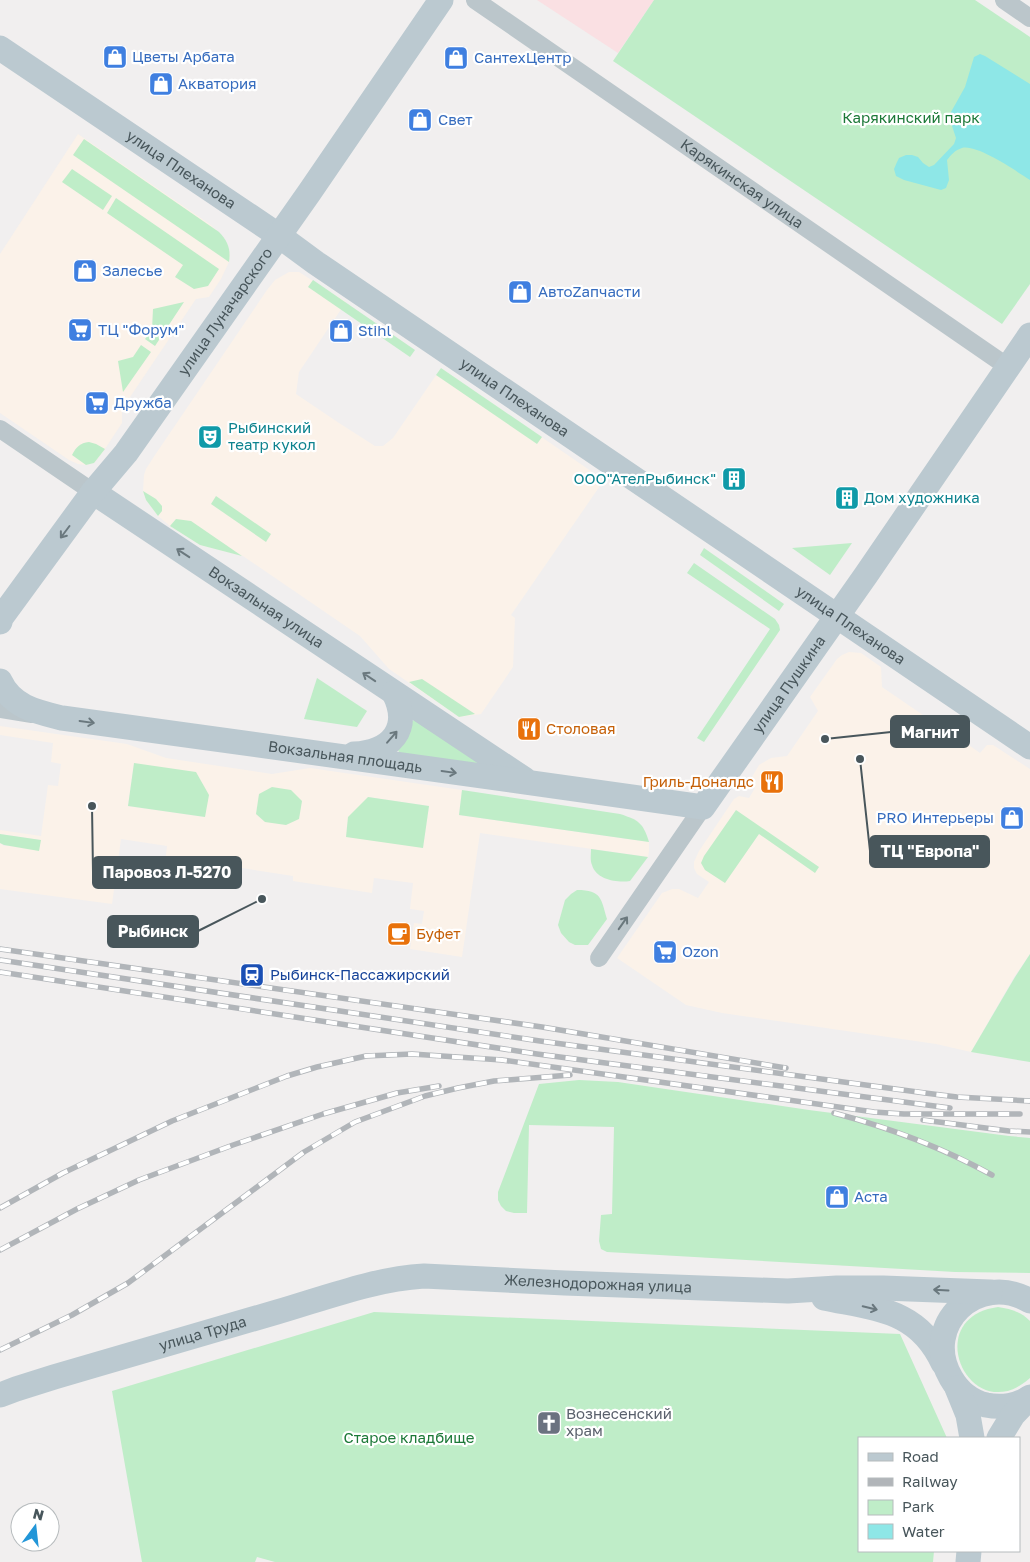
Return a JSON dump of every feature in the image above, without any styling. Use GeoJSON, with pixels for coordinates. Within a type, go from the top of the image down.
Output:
{"type":"FeatureCollection","features":[{"type":"Feature","properties":{"kind":"street","name":"улица Луначарского"},"geometry":{"type":"LineString","coordinates":[[0,620],[93,492],[126,453],[441,0]]}},
{"type":"Feature","properties":{"kind":"street","name":"Карякинская улица"},"geometry":{"type":"LineString","coordinates":[[475,0],[1008,367]]}},
{"type":"Feature","properties":{"kind":"street"},"geometry":{"type":"LineString","coordinates":[[1004,0],[1030,18]]}},
{"type":"Feature","properties":{"kind":"street","name":"улица Плеханова"},"geometry":{"type":"LineString","coordinates":[[0,48],[278,235],[324,269],[570,437],[1030,747]]}},
{"type":"Feature","properties":{"kind":"street","name":"улица Пушкина"},"geometry":{"type":"LineString","coordinates":[[598,958],[1030,335]]}},
{"type":"Feature","properties":{"kind":"street","name":"Вокзальная улица"},"geometry":{"type":"LineString","coordinates":[[0,429],[531,784]]}},
{"type":"Feature","properties":{"kind":"street","name":"Вокзальная площадь"},"geometry":{"type":"LineString","coordinates":[[0,681],[13,699],[22,706],[33,711],[62,718],[703,807]]}},
{"type":"Feature","properties":{"kind":"street"},"geometry":{"type":"LineString","coordinates":[[331,754],[356,754],[373,751],[388,743],[398,731],[401,716],[401,708],[394,693]]}},
{"type":"Feature","properties":{"kind":"street"},"geometry":{"type":"LineString","coordinates":[[0,709],[62,718]]}},
{"type":"Feature","properties":{"kind":"street","name":"Железнодорожная улица"},"geometry":{"type":"LineString","coordinates":[[408,1277],[424,1276],[788,1291],[884,1288],[1015,1295]]}},
{"type":"Feature","properties":{"kind":"street","name":"улица Труда"},"geometry":{"type":"LineString","coordinates":[[0,1395],[62,1374],[341,1293],[392,1279],[408,1277]]}},
{"type":"Feature","properties":{"kind":"street","name":"Железнодорожная улица"},"geometry":{"type":"LineString","coordinates":[[788,1291],[876,1309],[893,1314],[912,1323],[932,1343],[952,1379]]}},
{"type":"Feature","properties":{"kind":"street"},"geometry":{"type":"LineString","coordinates":[[972,1437],[968,1415],[941,1352],[945,1328],[954,1313],[966,1302],[981,1294],[1015,1295]]}},
{"type":"Feature","properties":{"kind":"street"},"geometry":{"type":"LineString","coordinates":[[952,1379],[972,1400],[991,1406],[1010,1406],[1029,1398]]}},
{"type":"Feature","properties":{"kind":"street"},"geometry":{"type":"LineString","coordinates":[[1000,1437],[1012,1415],[1029,1398]]}},
{"type":"Feature","properties":{"kind":"shaded area"},"geometry":{"type":"Polygon","coordinates":[[[537,0],[654,0],[618,53],[537,0]]]}},
{"type":"Feature","properties":{"kind":"shaded area"},"geometry":{"type":"Polygon","coordinates":[[[78,134],[211,225],[224,238],[230,254],[229,262],[221,279],[209,297],[196,299],[122,409],[122,423],[103,452],[94,463],[86,465],[69,460],[0,413],[0,254],[78,134]]]}},
{"type":"Feature","properties":{"kind":"shaded area"},"geometry":{"type":"Polygon","coordinates":[[[289,272],[299,272],[346,302],[299,372],[296,394],[339,423],[375,446],[383,446],[393,438],[441,368],[604,480],[511,615],[515,618],[513,667],[481,714],[459,717],[389,669],[360,636],[243,556],[200,545],[170,526],[158,516],[146,500],[143,491],[146,469],[267,290],[275,280],[289,272]]]}},
{"type":"Feature","properties":{"kind":"shaded area"},"geometry":{"type":"Polygon","coordinates":[[[849,652],[861,653],[881,667],[882,687],[942,728],[949,718],[955,717],[962,722],[965,733],[963,741],[980,753],[987,745],[993,745],[1030,769],[1030,954],[1014,977],[971,1052],[936,1044],[722,1013],[686,1005],[617,958],[662,893],[672,889],[679,889],[698,898],[709,882],[697,874],[694,868],[694,862],[699,851],[734,799],[739,796],[749,798],[755,788],[752,784],[752,777],[759,765],[771,758],[787,756],[818,711],[810,697],[837,659],[849,652]]]}},
{"type":"Feature","properties":{"kind":"shaded area"},"geometry":{"type":"Polygon","coordinates":[[[0,726],[127,744],[166,758],[272,774],[310,768],[462,790],[459,815],[649,842],[648,857],[480,833],[462,957],[410,949],[414,923],[422,924],[424,911],[410,909],[413,883],[374,878],[372,893],[293,881],[293,876],[242,868],[241,874],[165,863],[167,846],[121,839],[112,904],[0,889],[0,843],[4,846],[40,840],[0,834],[0,830],[41,836],[48,785],[58,786],[61,764],[51,762],[53,743],[0,735],[0,726]],[[134,763],[128,806],[205,817],[134,763]],[[368,797],[422,848],[423,847],[429,806],[368,797]]]}},
{"type":"Feature","properties":{"kind":"green space","name":"Карякинский парк"},"geometry":{"type":"Polygon","coordinates":[[[654,0],[975,0],[1030,37],[1030,284],[1002,324],[613,61],[654,0]]]}},
{"type":"Feature","properties":{"kind":"green space"},"geometry":{"type":"Polygon","coordinates":[[[84,139],[219,232],[228,246],[229,262],[73,155],[84,139]]]}},
{"type":"Feature","properties":{"kind":"green space"},"geometry":{"type":"Polygon","coordinates":[[[72,169],[112,196],[103,210],[62,182],[72,169]]]}},
{"type":"Feature","properties":{"kind":"green space"},"geometry":{"type":"Polygon","coordinates":[[[116,198],[219,269],[208,286],[194,289],[175,277],[183,265],[107,213],[116,198]]]}},
{"type":"Feature","properties":{"kind":"green space"},"geometry":{"type":"Polygon","coordinates":[[[313,280],[415,350],[410,357],[308,287],[313,280]]]}},
{"type":"Feature","properties":{"kind":"green space"},"geometry":{"type":"Polygon","coordinates":[[[184,302],[155,346],[145,339],[152,329],[153,309],[184,302]]]}},
{"type":"Feature","properties":{"kind":"green space"},"geometry":{"type":"Polygon","coordinates":[[[141,345],[151,352],[123,392],[118,361],[133,357],[141,345]]]}},
{"type":"Feature","properties":{"kind":"green space"},"geometry":{"type":"Polygon","coordinates":[[[441,368],[542,437],[537,444],[436,375],[441,368]]]}},
{"type":"Feature","properties":{"kind":"green space"},"geometry":{"type":"Polygon","coordinates":[[[89,442],[105,449],[94,463],[86,465],[72,455],[79,446],[89,442]]]}},
{"type":"Feature","properties":{"kind":"green space"},"geometry":{"type":"Polygon","coordinates":[[[143,491],[156,499],[162,506],[162,511],[158,516],[146,500],[143,491]]]}},
{"type":"Feature","properties":{"kind":"green space"},"geometry":{"type":"Polygon","coordinates":[[[216,496],[271,534],[266,542],[211,504],[216,496]]]}},
{"type":"Feature","properties":{"kind":"green space"},"geometry":{"type":"Polygon","coordinates":[[[176,519],[191,521],[242,556],[200,545],[170,526],[176,519]]]}},
{"type":"Feature","properties":{"kind":"green space"},"geometry":{"type":"Polygon","coordinates":[[[852,543],[830,575],[792,548],[852,543]]]}},
{"type":"Feature","properties":{"kind":"green space"},"geometry":{"type":"Polygon","coordinates":[[[704,548],[784,604],[779,611],[700,555],[704,548]]]}},
{"type":"Feature","properties":{"kind":"green space"},"geometry":{"type":"Polygon","coordinates":[[[694,563],[775,619],[780,630],[704,742],[697,738],[770,629],[687,573],[694,563]]]}},
{"type":"Feature","properties":{"kind":"green space"},"geometry":{"type":"Polygon","coordinates":[[[317,678],[367,711],[357,727],[304,719],[317,678]]]}},
{"type":"Feature","properties":{"kind":"green space"},"geometry":{"type":"Polygon","coordinates":[[[422,679],[475,714],[459,717],[409,682],[422,679]]]}},
{"type":"Feature","properties":{"kind":"green space"},"geometry":{"type":"Polygon","coordinates":[[[416,719],[505,775],[400,754],[397,748],[412,721],[416,719]]]}},
{"type":"Feature","properties":{"kind":"green space"},"geometry":{"type":"Polygon","coordinates":[[[134,763],[196,772],[209,795],[205,817],[128,806],[134,763]]]}},
{"type":"Feature","properties":{"kind":"green space"},"geometry":{"type":"Polygon","coordinates":[[[272,787],[291,790],[302,801],[299,819],[286,825],[265,822],[256,814],[259,794],[272,787]]]}},
{"type":"Feature","properties":{"kind":"green space"},"geometry":{"type":"Polygon","coordinates":[[[462,790],[620,814],[636,820],[645,830],[649,842],[459,815],[462,790]]]}},
{"type":"Feature","properties":{"kind":"green space"},"geometry":{"type":"Polygon","coordinates":[[[368,797],[429,806],[423,848],[346,837],[348,817],[368,797]]]}},
{"type":"Feature","properties":{"kind":"green space"},"geometry":{"type":"Polygon","coordinates":[[[736,810],[819,867],[815,873],[759,834],[725,883],[705,870],[701,863],[704,856],[736,810]]]}},
{"type":"Feature","properties":{"kind":"green space"},"geometry":{"type":"Polygon","coordinates":[[[0,834],[41,840],[39,851],[4,845],[0,843],[0,834]]]}},
{"type":"Feature","properties":{"kind":"green space"},"geometry":{"type":"Polygon","coordinates":[[[591,849],[648,857],[630,881],[614,881],[603,877],[594,870],[591,862],[591,849]]]}},
{"type":"Feature","properties":{"kind":"green space"},"geometry":{"type":"Polygon","coordinates":[[[577,890],[585,890],[596,894],[601,901],[607,919],[588,945],[575,945],[569,942],[561,933],[558,925],[565,900],[577,890]]]}},
{"type":"Feature","properties":{"kind":"green space"},"geometry":{"type":"Polygon","coordinates":[[[1030,954],[1030,1062],[971,1052],[1015,977],[1030,954]]]}},
{"type":"Feature","properties":{"kind":"green space"},"geometry":{"type":"Polygon","coordinates":[[[579,1080],[618,1082],[809,1110],[1030,1138],[1030,1273],[955,1272],[607,1252],[601,1249],[599,1241],[601,1215],[612,1214],[614,1127],[529,1125],[527,1213],[506,1211],[498,1200],[498,1192],[539,1084],[579,1080]]]}},
{"type":"Feature","properties":{"kind":"green space"},"geometry":{"type":"Polygon","coordinates":[[[998,1307],[1015,1311],[1030,1321],[1030,1378],[1008,1391],[989,1391],[973,1382],[962,1366],[957,1348],[961,1330],[974,1315],[998,1307]]]}},
{"type":"Feature","properties":{"kind":"green space","name":"Старое кладбище"},"geometry":{"type":"Polygon","coordinates":[[[374,1312],[900,1334],[947,1437],[858,1437],[858,1552],[934,1552],[933,1562],[275,1562],[257,1557],[255,1562],[142,1562],[112,1391],[374,1312]]]}},
{"type":"Feature","properties":{"kind":"water"},"geometry":{"type":"Polygon","coordinates":[[[980,54],[1030,84],[1030,180],[996,159],[969,148],[957,150],[947,160],[949,180],[946,188],[941,190],[896,176],[894,169],[899,158],[912,155],[918,157],[929,167],[934,165],[954,144],[956,138],[950,120],[951,112],[965,87],[974,57],[980,54]]]}},
{"type":"Feature","properties":{"kind":"railway"},"geometry":{"type":"LineString","coordinates":[[0,949],[542,1027],[786,1068]]}},
{"type":"Feature","properties":{"kind":"railway"},"geometry":{"type":"LineString","coordinates":[[0,960],[540,1041],[957,1097],[1030,1101]]}},
{"type":"Feature","properties":{"kind":"railway"},"geometry":{"type":"LineString","coordinates":[[0,972],[537,1054],[950,1108]]}},
{"type":"Feature","properties":{"kind":"railway"},"geometry":{"type":"LineString","coordinates":[[0,1208],[63,1173],[172,1121],[287,1076],[366,1056],[412,1054],[502,1060],[874,1112],[904,1114],[1020,1114]]}},
{"type":"Feature","properties":{"kind":"railway"},"geometry":{"type":"LineString","coordinates":[[0,1350],[72,1315],[128,1283],[304,1152],[355,1122],[425,1096],[458,1088],[494,1081],[570,1075]]}},
{"type":"Feature","properties":{"kind":"railway"},"geometry":{"type":"LineString","coordinates":[[0,1250],[77,1209],[139,1180],[323,1114],[397,1093],[439,1086]]}},
{"type":"Feature","properties":{"kind":"railway"},"geometry":{"type":"LineString","coordinates":[[834,1113],[915,1139],[992,1175]]}},
{"type":"Feature","properties":{"kind":"railway"},"geometry":{"type":"LineString","coordinates":[[923,1120],[1030,1132]]}},
{"type":"Feature","properties":{"kind":"place","name":"Цветы Арбата"},"geometry":{"type":"Point","coordinates":[115,57]}},
{"type":"Feature","properties":{"kind":"place","name":"СантехЦентр"},"geometry":{"type":"Point","coordinates":[456,58]}},
{"type":"Feature","properties":{"kind":"place","name":"Акватория"},"geometry":{"type":"Point","coordinates":[161,84]}},
{"type":"Feature","properties":{"kind":"place","name":"Свет"},"geometry":{"type":"Point","coordinates":[420,120]}},
{"type":"Feature","properties":{"kind":"place","name":"Залесье"},"geometry":{"type":"Point","coordinates":[85,271]}},
{"type":"Feature","properties":{"kind":"place","name":"AвтоZапчасти"},"geometry":{"type":"Point","coordinates":[520,292]}},
{"type":"Feature","properties":{"kind":"place","name":"ТЦ \"Форум\""},"geometry":{"type":"Point","coordinates":[80,330]}},
{"type":"Feature","properties":{"kind":"place","name":"Stihl"},"geometry":{"type":"Point","coordinates":[341,331]}},
{"type":"Feature","properties":{"kind":"place","name":"Дружба"},"geometry":{"type":"Point","coordinates":[97,403]}},
{"type":"Feature","properties":{"kind":"place","name":"Рыбинский театр кукол"},"geometry":{"type":"Point","coordinates":[210,437]}},
{"type":"Feature","properties":{"kind":"place","name":"ООО\"АтелРыбинск\""},"geometry":{"type":"Point","coordinates":[734,479]}},
{"type":"Feature","properties":{"kind":"place","name":"Дом художника"},"geometry":{"type":"Point","coordinates":[847,498]}},
{"type":"Feature","properties":{"kind":"place","name":"Столовая"},"geometry":{"type":"Point","coordinates":[529,729]}},
{"type":"Feature","properties":{"kind":"place","name":"Магнит"},"geometry":{"type":"Point","coordinates":[825,739]}},
{"type":"Feature","properties":{"kind":"place","name":"ТЦ \"Европа\""},"geometry":{"type":"Point","coordinates":[860,759]}},
{"type":"Feature","properties":{"kind":"place","name":"Гриль-Доналдс"},"geometry":{"type":"Point","coordinates":[772,782]}},
{"type":"Feature","properties":{"kind":"place","name":"Паровоз Л-5270"},"geometry":{"type":"Point","coordinates":[92,806]}},
{"type":"Feature","properties":{"kind":"place","name":"PRO Интерьеры"},"geometry":{"type":"Point","coordinates":[1012,818]}},
{"type":"Feature","properties":{"kind":"place","name":"Рыбинск"},"geometry":{"type":"Point","coordinates":[262,899]}},
{"type":"Feature","properties":{"kind":"place","name":"Буфет"},"geometry":{"type":"Point","coordinates":[399,934]}},
{"type":"Feature","properties":{"kind":"place","name":"Ozon"},"geometry":{"type":"Point","coordinates":[665,952]}},
{"type":"Feature","properties":{"kind":"place","name":"Рыбинск-Пассажирский"},"geometry":{"type":"Point","coordinates":[252,975]}},
{"type":"Feature","properties":{"kind":"place","name":"Аста"},"geometry":{"type":"Point","coordinates":[837,1197]}},
{"type":"Feature","properties":{"kind":"place","name":"Вознесенский храм"},"geometry":{"type":"Point","coordinates":[549,1423]}}]}
